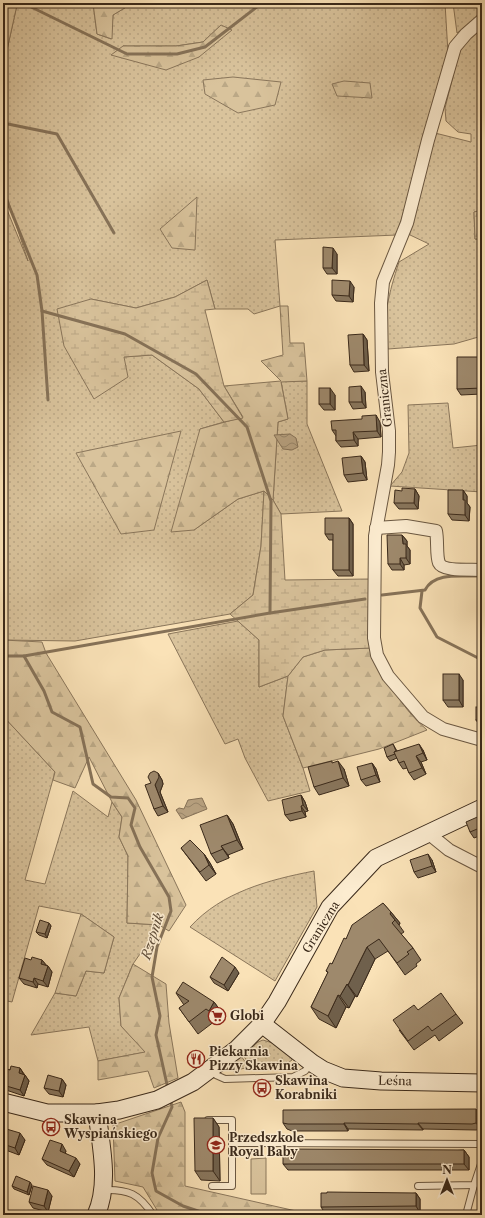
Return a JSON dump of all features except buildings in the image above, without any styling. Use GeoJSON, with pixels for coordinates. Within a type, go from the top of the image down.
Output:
{"type":"FeatureCollection","features":[{"type":"Feature","properties":{"kind":"street","name":"Graniczna"},"geometry":{"type":"LineString","coordinates":[[482,20],[466,34],[455,47],[428,140],[407,222],[383,282],[381,302],[382,372],[389,432],[389,452],[387,471],[376,528],[374,638],[377,654],[388,676],[423,717],[443,729],[482,740]]}},
{"type":"Feature","properties":{"kind":"street"},"geometry":{"type":"LineString","coordinates":[[453,33],[455,47]]}},
{"type":"Feature","properties":{"kind":"street"},"geometry":{"type":"LineString","coordinates":[[376,528],[406,526],[436,531],[439,562],[442,567],[448,569],[482,570]]}},
{"type":"Feature","properties":{"kind":"street","name":"Graniczna"},"geometry":{"type":"LineString","coordinates":[[3,1102],[47,1113],[97,1114],[157,1100],[185,1087],[237,1049],[262,1024],[277,1002],[330,907],[376,858],[428,832],[482,808]]}},
{"type":"Feature","properties":{"kind":"street"},"geometry":{"type":"LineString","coordinates":[[428,832],[449,850],[482,867]]}},
{"type":"Feature","properties":{"kind":"street","name":"Leśna"},"geometry":{"type":"LineString","coordinates":[[262,1024],[312,1063],[332,1074],[359,1080],[482,1083]]}},
{"type":"Feature","properties":{"kind":"street"},"geometry":{"type":"LineString","coordinates":[[96,1215],[104,1190],[97,1114]]}},
{"type":"Feature","properties":{"kind":"lane"},"geometry":{"type":"LineString","coordinates":[[210,1069],[216,1075],[225,1079],[293,1077],[305,1071],[312,1063]]}},
{"type":"Feature","properties":{"kind":"lane"},"geometry":{"type":"LineString","coordinates":[[202,1120],[232,1120],[232,1186],[212,1186]]}},
{"type":"Feature","properties":{"kind":"lane"},"geometry":{"type":"LineString","coordinates":[[232,1143],[482,1144]]}},
{"type":"Feature","properties":{"kind":"lane"},"geometry":{"type":"LineString","coordinates":[[466,1215],[482,1162]]}},
{"type":"Feature","properties":{"kind":"lane"},"geometry":{"type":"LineString","coordinates":[[418,1186],[474,1185]]}},
{"type":"Feature","properties":{"kind":"lane"},"geometry":{"type":"LineString","coordinates":[[104,1190],[115,1189],[132,1194],[143,1200],[153,1215]]}},
{"type":"Feature","properties":{"kind":"green space"},"geometry":{"type":"Polygon","coordinates":[[[3,3],[93,3],[97,34],[111,39],[113,15],[133,3],[445,3],[448,53],[397,235],[275,240],[280,306],[254,314],[248,309],[215,309],[207,280],[175,297],[136,308],[91,299],[123,357],[152,355],[199,389],[224,422],[200,429],[194,530],[238,499],[264,491],[261,546],[253,595],[230,614],[75,641],[3,640],[3,200],[28,261],[3,185],[3,50],[7,50],[17,5],[3,3]],[[221,25],[203,42],[176,46],[123,46],[199,57],[221,25]]]}},
{"type":"Feature","properties":{"kind":"green space"},"geometry":{"type":"Polygon","coordinates":[[[3,3],[17,5],[7,50],[3,50],[3,3]]]}},
{"type":"Feature","properties":{"kind":"green space"},"geometry":{"type":"Polygon","coordinates":[[[93,3],[133,3],[113,15],[112,39],[97,34],[93,3]]]}},
{"type":"Feature","properties":{"kind":"green space"},"geometry":{"type":"Polygon","coordinates":[[[453,3],[482,3],[482,14],[457,33],[453,3]]]}},
{"type":"Feature","properties":{"kind":"green space"},"geometry":{"type":"Polygon","coordinates":[[[221,25],[232,30],[199,57],[166,70],[111,55],[123,46],[176,46],[203,42],[221,25]]]}},
{"type":"Feature","properties":{"kind":"green space"},"geometry":{"type":"Polygon","coordinates":[[[482,26],[482,210],[474,212],[475,239],[482,239],[482,336],[454,344],[388,349],[386,337],[386,316],[392,284],[399,262],[429,244],[408,234],[435,133],[471,142],[471,134],[458,132],[446,121],[445,108],[460,49],[482,26]]]}},
{"type":"Feature","properties":{"kind":"green space"},"geometry":{"type":"Polygon","coordinates":[[[233,77],[281,82],[275,105],[238,113],[205,94],[203,80],[233,77]]]}},
{"type":"Feature","properties":{"kind":"green space"},"geometry":{"type":"Polygon","coordinates":[[[344,81],[370,83],[372,98],[337,96],[332,84],[344,81]]]}},
{"type":"Feature","properties":{"kind":"green space"},"geometry":{"type":"Polygon","coordinates":[[[197,197],[195,250],[172,248],[160,229],[197,197]]]}},
{"type":"Feature","properties":{"kind":"green space"},"geometry":{"type":"Polygon","coordinates":[[[482,210],[482,239],[475,239],[474,212],[482,210]]]}},
{"type":"Feature","properties":{"kind":"green space"},"geometry":{"type":"Polygon","coordinates":[[[207,280],[215,309],[205,310],[224,386],[243,418],[224,422],[199,389],[152,355],[124,357],[128,377],[94,399],[64,346],[57,309],[91,299],[136,308],[175,297],[207,280]]]}},
{"type":"Feature","properties":{"kind":"green space"},"geometry":{"type":"Polygon","coordinates":[[[280,306],[288,306],[290,343],[304,343],[307,381],[281,382],[288,419],[278,422],[273,500],[264,491],[238,499],[194,530],[171,532],[200,429],[243,417],[224,386],[281,381],[261,361],[283,355],[280,306]]]}},
{"type":"Feature","properties":{"kind":"green space"},"geometry":{"type":"Polygon","coordinates":[[[281,381],[307,381],[307,424],[342,511],[281,514],[273,500],[278,422],[288,419],[281,381]]]}},
{"type":"Feature","properties":{"kind":"green space"},"geometry":{"type":"Polygon","coordinates":[[[448,403],[453,448],[482,445],[482,492],[390,486],[402,472],[409,453],[408,405],[448,403]]]}},
{"type":"Feature","properties":{"kind":"green space"},"geometry":{"type":"Polygon","coordinates":[[[181,431],[154,530],[121,534],[76,453],[181,431]]]}},
{"type":"Feature","properties":{"kind":"green space"},"geometry":{"type":"Polygon","coordinates":[[[264,491],[273,500],[281,514],[285,580],[370,579],[371,648],[325,650],[303,657],[288,676],[259,687],[259,640],[230,614],[253,595],[261,546],[264,491]]]}},
{"type":"Feature","properties":{"kind":"green space"},"geometry":{"type":"Polygon","coordinates":[[[238,621],[259,640],[259,687],[288,676],[283,716],[303,768],[310,791],[268,801],[245,758],[238,739],[225,744],[168,634],[238,621]]]}},
{"type":"Feature","properties":{"kind":"green space"},"geometry":{"type":"Polygon","coordinates":[[[3,640],[42,642],[46,653],[136,800],[186,905],[169,931],[159,925],[127,923],[128,856],[119,837],[122,817],[112,802],[89,757],[75,788],[53,780],[55,772],[3,716],[3,640]]]}},
{"type":"Feature","properties":{"kind":"green space"},"geometry":{"type":"Polygon","coordinates":[[[371,648],[394,692],[409,712],[427,730],[379,749],[303,768],[283,716],[288,676],[303,657],[325,650],[371,648]]]}},
{"type":"Feature","properties":{"kind":"green space"},"geometry":{"type":"Polygon","coordinates":[[[3,716],[55,772],[25,880],[45,884],[73,791],[108,817],[112,802],[122,817],[119,837],[128,856],[127,923],[160,925],[133,964],[119,998],[121,1026],[146,1052],[98,1061],[89,1027],[31,1035],[55,993],[76,996],[86,971],[104,973],[114,937],[81,914],[39,906],[12,1002],[3,1000],[3,939],[8,920],[3,920],[3,796],[8,778],[3,778],[3,716]]]}},
{"type":"Feature","properties":{"kind":"green space"},"geometry":{"type":"Polygon","coordinates":[[[314,871],[317,907],[275,981],[190,927],[216,905],[231,896],[263,883],[314,871]]]}},
{"type":"Feature","properties":{"kind":"green space"},"geometry":{"type":"Polygon","coordinates":[[[81,914],[114,937],[104,973],[86,971],[76,996],[55,993],[81,914]]]}},
{"type":"Feature","properties":{"kind":"green space"},"geometry":{"type":"Polygon","coordinates":[[[133,964],[166,984],[169,1023],[178,1078],[154,1088],[148,1071],[98,1080],[98,1061],[145,1052],[121,1026],[119,998],[133,964]]]}},
{"type":"Feature","properties":{"kind":"green space"},"geometry":{"type":"Polygon","coordinates":[[[263,1040],[279,1045],[292,1057],[292,1060],[286,1064],[273,1066],[272,1063],[249,1064],[243,1055],[258,1042],[263,1040]]]}},
{"type":"Feature","properties":{"kind":"green space"},"geometry":{"type":"Polygon","coordinates":[[[241,1056],[249,1067],[233,1071],[233,1064],[241,1056]]]}},
{"type":"Feature","properties":{"kind":"green space"},"geometry":{"type":"Polygon","coordinates":[[[181,1102],[185,1112],[185,1186],[305,1213],[305,1215],[160,1215],[143,1187],[115,1181],[113,1125],[181,1102]]]}},
{"type":"Feature","properties":{"kind":"green space"},"geometry":{"type":"Polygon","coordinates":[[[266,1158],[266,1194],[251,1194],[251,1159],[266,1158]]]}},
{"type":"Feature","properties":{"kind":"water"},"geometry":{"type":"Polygon","coordinates":[[[290,434],[296,438],[298,447],[292,450],[283,449],[274,435],[290,434]]]}},
{"type":"Feature","properties":{"kind":"water"},"geometry":{"type":"Polygon","coordinates":[[[202,798],[207,809],[182,819],[176,810],[179,808],[184,809],[188,800],[202,798]]]}},
{"type":"Feature","properties":{"kind":"waterway"},"geometry":{"type":"LineString","coordinates":[[23,3],[127,54],[177,54],[205,47],[262,3]]}},
{"type":"Feature","properties":{"kind":"waterway"},"geometry":{"type":"LineString","coordinates":[[3,123],[57,134],[114,233]]}},
{"type":"Feature","properties":{"kind":"waterway"},"geometry":{"type":"LineString","coordinates":[[3,191],[37,275],[42,311],[48,400]]}},
{"type":"Feature","properties":{"kind":"waterway"},"geometry":{"type":"LineString","coordinates":[[42,311],[125,334],[196,374],[247,427],[271,501],[270,613]]}},
{"type":"Feature","properties":{"kind":"waterway"},"geometry":{"type":"LineString","coordinates":[[382,595],[425,590],[435,580],[442,577],[482,576]]}},
{"type":"Feature","properties":{"kind":"waterway"},"geometry":{"type":"LineString","coordinates":[[422,591],[420,608],[437,637],[482,660]]}},
{"type":"Feature","properties":{"kind":"waterway"},"geometry":{"type":"LineString","coordinates":[[24,656],[270,613],[365,599]]}},
{"type":"Feature","properties":{"kind":"waterway","name":"Rzepnik"},"geometry":{"type":"LineString","coordinates":[[3,656],[24,656],[44,691],[52,712],[80,727],[93,784],[111,797],[128,798],[135,808],[131,825],[140,847],[169,897],[171,911],[157,947],[152,977],[160,1016],[156,1035],[168,1089]]}},
{"type":"Feature","properties":{"kind":"waterway","name":"Rzepnik"},"geometry":{"type":"LineString","coordinates":[[170,1098],[172,1107],[158,1138],[152,1173],[156,1191],[183,1206],[210,1215]]}},
{"type":"Feature","properties":{"kind":"place","name":"Globi"},"geometry":{"type":"Point","coordinates":[217,1016]}},
{"type":"Feature","properties":{"kind":"place","name":"Piekarnia Pizzy Skawina"},"geometry":{"type":"Point","coordinates":[196,1059]}},
{"type":"Feature","properties":{"kind":"place","name":"Skawina Korabniki"},"geometry":{"type":"Point","coordinates":[262,1088]}},
{"type":"Feature","properties":{"kind":"place","name":"Skawina Wyspiańskiego"},"geometry":{"type":"Point","coordinates":[51,1127]}},
{"type":"Feature","properties":{"kind":"place","name":"Przedszkole Royal Baby"},"geometry":{"type":"Point","coordinates":[216,1145]}}]}
